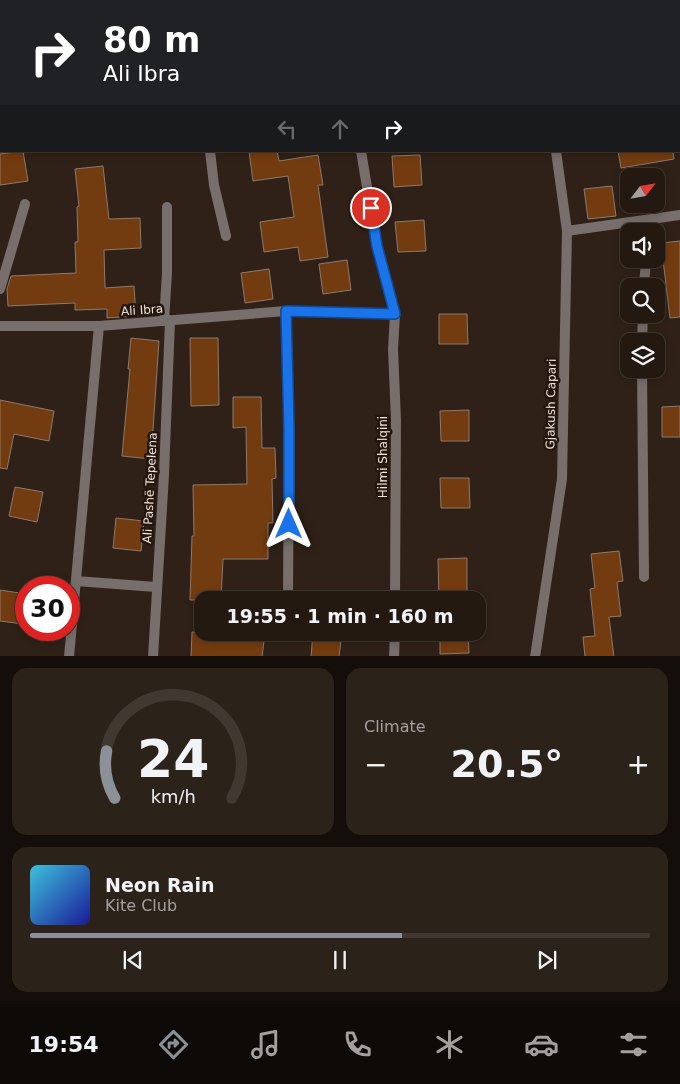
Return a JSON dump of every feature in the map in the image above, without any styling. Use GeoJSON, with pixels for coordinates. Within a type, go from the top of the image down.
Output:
{"type":"FeatureCollection","features":[{"type":"Feature","properties":{"kind":"street"},"geometry":{"type":"LineString","coordinates":[[210,152],[214,185],[226,236]]}},
{"type":"Feature","properties":{"kind":"street","name":"Hilmi Shalqini"},"geometry":{"type":"LineString","coordinates":[[361,152],[377,246],[395,314],[393,349],[396,420],[395,591]]}},
{"type":"Feature","properties":{"kind":"street","name":"Gjakush Capari"},"geometry":{"type":"LineString","coordinates":[[534,656],[562,479],[568,231],[556,152]]}},
{"type":"Feature","properties":{"kind":"street"},"geometry":{"type":"LineString","coordinates":[[0,289],[25,204]]}},
{"type":"Feature","properties":{"kind":"street","name":"Ali Pashë Tepelena"},"geometry":{"type":"LineString","coordinates":[[153,656],[164,475],[167,207]]}},
{"type":"Feature","properties":{"kind":"street"},"geometry":{"type":"LineString","coordinates":[[568,231],[680,215]]}},
{"type":"Feature","properties":{"kind":"street"},"geometry":{"type":"LineString","coordinates":[[286,311],[289,429],[288,591]]}},
{"type":"Feature","properties":{"kind":"street","name":"Ali Ibra"},"geometry":{"type":"LineString","coordinates":[[0,326],[99,326],[286,311],[395,314]]}},
{"type":"Feature","properties":{"kind":"street"},"geometry":{"type":"LineString","coordinates":[[76,576],[99,326]]}},
{"type":"Feature","properties":{"kind":"street"},"geometry":{"type":"LineString","coordinates":[[642,378],[644,577]]}},
{"type":"Feature","properties":{"kind":"street"},"geometry":{"type":"LineString","coordinates":[[80,580],[156,587]]}},
{"type":"Feature","properties":{"kind":"street"},"geometry":{"type":"LineString","coordinates":[[69,656],[70,641]]}},
{"type":"Feature","properties":{"kind":"street"},"geometry":{"type":"LineString","coordinates":[[394,656],[395,641]]}},
{"type":"Feature","properties":{"kind":"building"},"geometry":{"type":"Polygon","coordinates":[[[23,152],[28,181],[0,185],[0,154],[23,152]]]}},
{"type":"Feature","properties":{"kind":"building"},"geometry":{"type":"Polygon","coordinates":[[[249,152],[277,152],[279,161],[318,155],[323,185],[318,185],[328,257],[300,261],[298,247],[264,252],[260,222],[294,217],[288,176],[253,181],[249,152]]]}},
{"type":"Feature","properties":{"kind":"building"},"geometry":{"type":"Polygon","coordinates":[[[618,152],[673,152],[674,159],[621,168],[618,152]]]}},
{"type":"Feature","properties":{"kind":"building"},"geometry":{"type":"Polygon","coordinates":[[[420,155],[422,185],[394,187],[392,156],[420,155]]]}},
{"type":"Feature","properties":{"kind":"building"},"geometry":{"type":"Polygon","coordinates":[[[103,166],[109,219],[140,218],[141,248],[104,250],[105,288],[134,286],[136,316],[107,318],[107,309],[75,310],[75,303],[8,306],[7,289],[11,276],[76,273],[75,242],[78,242],[77,207],[79,206],[75,169],[103,166]]]}},
{"type":"Feature","properties":{"kind":"building"},"geometry":{"type":"Polygon","coordinates":[[[612,186],[616,216],[588,219],[584,189],[612,186]]]}},
{"type":"Feature","properties":{"kind":"building"},"geometry":{"type":"Polygon","coordinates":[[[424,220],[426,251],[398,252],[395,222],[424,220]]]}},
{"type":"Feature","properties":{"kind":"building"},"geometry":{"type":"Polygon","coordinates":[[[680,241],[680,317],[670,318],[664,268],[665,243],[680,241]]]}},
{"type":"Feature","properties":{"kind":"building"},"geometry":{"type":"Polygon","coordinates":[[[347,260],[351,290],[323,294],[319,264],[347,260]]]}},
{"type":"Feature","properties":{"kind":"building"},"geometry":{"type":"Polygon","coordinates":[[[269,269],[273,299],[245,303],[241,273],[269,269]]]}},
{"type":"Feature","properties":{"kind":"building"},"geometry":{"type":"Polygon","coordinates":[[[439,314],[467,314],[468,344],[439,344],[439,314]]]}},
{"type":"Feature","properties":{"kind":"building"},"geometry":{"type":"Polygon","coordinates":[[[131,338],[159,341],[151,459],[122,456],[131,338]]]}},
{"type":"Feature","properties":{"kind":"building"},"geometry":{"type":"Polygon","coordinates":[[[190,338],[218,338],[219,405],[191,406],[190,338]]]}},
{"type":"Feature","properties":{"kind":"building"},"geometry":{"type":"Polygon","coordinates":[[[233,397],[261,397],[262,448],[275,448],[276,478],[272,479],[273,523],[268,523],[268,559],[223,559],[221,591],[194,591],[194,600],[190,600],[192,536],[194,536],[193,485],[247,484],[246,427],[233,428],[233,397]]]}},
{"type":"Feature","properties":{"kind":"building"},"geometry":{"type":"Polygon","coordinates":[[[0,400],[54,411],[49,441],[14,434],[7,469],[0,468],[0,400]]]}},
{"type":"Feature","properties":{"kind":"building"},"geometry":{"type":"Polygon","coordinates":[[[680,406],[680,437],[662,437],[662,407],[680,406]]]}},
{"type":"Feature","properties":{"kind":"building"},"geometry":{"type":"Polygon","coordinates":[[[469,410],[469,441],[441,441],[440,411],[469,410]]]}},
{"type":"Feature","properties":{"kind":"building"},"geometry":{"type":"Polygon","coordinates":[[[440,478],[469,478],[470,508],[441,508],[440,478]]]}},
{"type":"Feature","properties":{"kind":"building"},"geometry":{"type":"Polygon","coordinates":[[[15,487],[43,492],[37,522],[9,516],[15,487]]]}},
{"type":"Feature","properties":{"kind":"building"},"geometry":{"type":"Polygon","coordinates":[[[116,518],[144,521],[141,551],[113,548],[116,518]]]}},
{"type":"Feature","properties":{"kind":"building"},"geometry":{"type":"Polygon","coordinates":[[[619,551],[623,581],[617,582],[621,616],[609,617],[614,656],[585,656],[583,637],[595,636],[590,589],[595,588],[591,554],[619,551]]]}},
{"type":"Feature","properties":{"kind":"building"},"geometry":{"type":"Polygon","coordinates":[[[467,558],[467,591],[439,591],[438,559],[467,558]]]}},
{"type":"Feature","properties":{"kind":"building"},"geometry":{"type":"Polygon","coordinates":[[[0,590],[15,592],[15,623],[0,621],[0,590]]]}},
{"type":"Feature","properties":{"kind":"building"},"geometry":{"type":"Polygon","coordinates":[[[192,632],[194,632],[194,641],[264,641],[262,656],[191,656],[192,632]]]}},
{"type":"Feature","properties":{"kind":"building"},"geometry":{"type":"Polygon","coordinates":[[[312,641],[341,641],[339,656],[311,656],[312,641]]]}},
{"type":"Feature","properties":{"kind":"building"},"geometry":{"type":"Polygon","coordinates":[[[440,641],[468,641],[469,653],[440,654],[440,641]]]}},
{"type":"Feature","properties":{"kind":"route"},"geometry":{"type":"LineString","coordinates":[[289,524],[286,311],[395,314],[377,246],[371,208]]}}]}
